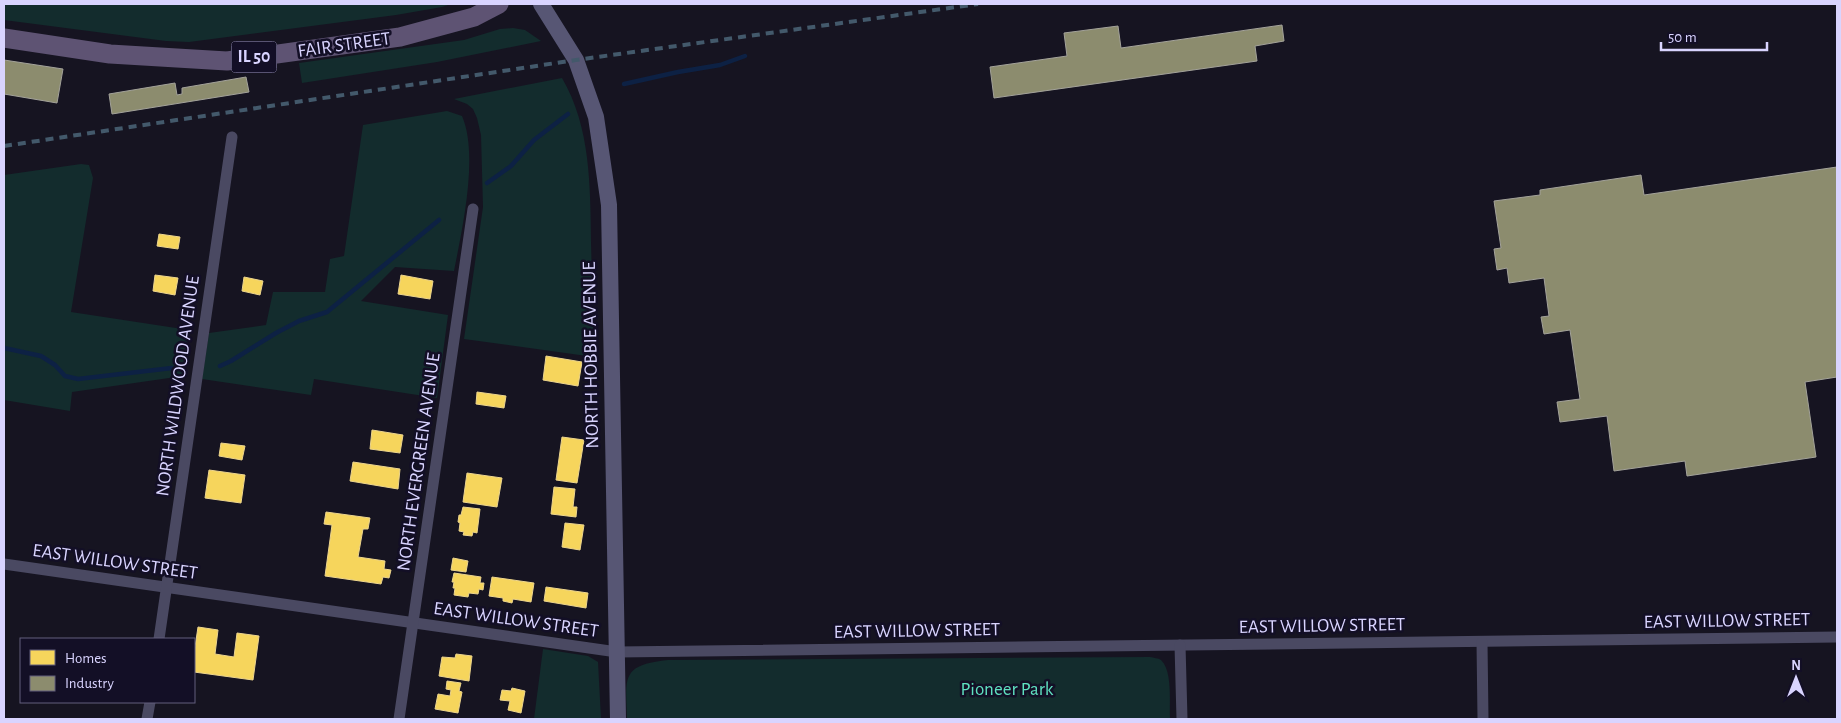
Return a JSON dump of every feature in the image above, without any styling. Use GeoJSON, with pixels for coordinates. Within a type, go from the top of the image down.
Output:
{"type":"FeatureCollection","features":[{"type":"Feature","properties":{"kind":"main road","name":"FAIR STREET"},"geometry":{"type":"LineString","coordinates":[[4,38],[110,54],[227,60],[400,37],[474,17],[499,4]]}},
{"type":"Feature","properties":{"kind":"main road","name":"NORTH HOBBIE AVENUE"},"geometry":{"type":"LineString","coordinates":[[541,4],[576,60],[596,117],[609,205],[618,719]]}},
{"type":"Feature","properties":{"kind":"street","name":"NORTH WILDWOOD AVENUE"},"geometry":{"type":"LineString","coordinates":[[159,638],[232,138]]}},
{"type":"Feature","properties":{"kind":"street","name":"NORTH EVERGREEN AVENUE"},"geometry":{"type":"LineString","coordinates":[[399,719],[473,209]]}},
{"type":"Feature","properties":{"kind":"street","name":"EAST WILLOW STREET"},"geometry":{"type":"LineString","coordinates":[[4,564],[617,652],[1837,637]]}},
{"type":"Feature","properties":{"kind":"street"},"geometry":{"type":"LineString","coordinates":[[1482,642],[1483,719]]}},
{"type":"Feature","properties":{"kind":"street"},"geometry":{"type":"LineString","coordinates":[[1180,645],[1182,719]]}},
{"type":"Feature","properties":{"kind":"street"},"geometry":{"type":"LineString","coordinates":[[148,719],[150,703]]}},
{"type":"Feature","properties":{"kind":"green space"},"geometry":{"type":"Polygon","coordinates":[[[4,4],[451,4],[396,15],[189,42],[166,41],[4,20],[4,4]]]}},
{"type":"Feature","properties":{"kind":"green space"},"geometry":{"type":"Polygon","coordinates":[[[513,28],[525,30],[541,41],[437,62],[302,83],[299,63],[464,40],[500,29],[513,28]]]}},
{"type":"Feature","properties":{"kind":"green space"},"geometry":{"type":"Polygon","coordinates":[[[562,78],[572,97],[579,117],[587,158],[590,200],[594,357],[464,339],[483,207],[481,135],[473,109],[467,104],[454,99],[562,78]]]}},
{"type":"Feature","properties":{"kind":"green space"},"geometry":{"type":"Polygon","coordinates":[[[447,111],[462,116],[467,132],[469,151],[465,214],[454,271],[395,267],[361,301],[448,315],[437,398],[314,379],[311,395],[202,379],[209,333],[266,325],[273,292],[325,292],[330,259],[344,256],[363,125],[447,111]]]}},
{"type":"Feature","properties":{"kind":"green space"},"geometry":{"type":"Polygon","coordinates":[[[81,164],[89,165],[93,178],[71,312],[189,330],[183,376],[72,392],[70,411],[4,400],[4,175],[81,164]]]}},
{"type":"Feature","properties":{"kind":"green space"},"geometry":{"type":"Polygon","coordinates":[[[543,649],[588,656],[598,662],[601,719],[534,719],[543,649]]]}},
{"type":"Feature","properties":{"kind":"green space","name":"Pioneer Park"},"geometry":{"type":"Polygon","coordinates":[[[1150,657],[1161,660],[1165,665],[1170,688],[1170,719],[627,719],[626,693],[629,676],[641,666],[652,662],[668,660],[1150,657]]]}},
{"type":"Feature","properties":{"kind":"building: Homes"},"geometry":{"type":"Polygon","coordinates":[[[159,234],[180,237],[178,249],[157,246],[159,234]]]}},
{"type":"Feature","properties":{"kind":"building: Homes"},"geometry":{"type":"Polygon","coordinates":[[[155,275],[178,278],[175,295],[153,291],[155,275]]]}},
{"type":"Feature","properties":{"kind":"building: Homes"},"geometry":{"type":"Polygon","coordinates":[[[401,275],[433,281],[430,299],[398,294],[401,275]]]}},
{"type":"Feature","properties":{"kind":"building: Homes"},"geometry":{"type":"Polygon","coordinates":[[[244,277],[263,281],[260,295],[242,291],[244,277]]]}},
{"type":"Feature","properties":{"kind":"building: Homes"},"geometry":{"type":"Polygon","coordinates":[[[546,356],[582,362],[578,386],[543,380],[546,356]]]}},
{"type":"Feature","properties":{"kind":"building: Homes"},"geometry":{"type":"Polygon","coordinates":[[[477,392],[506,396],[504,408],[476,404],[477,392]]]}},
{"type":"Feature","properties":{"kind":"building: Homes"},"geometry":{"type":"Polygon","coordinates":[[[372,430],[403,435],[400,453],[370,449],[372,430]]]}},
{"type":"Feature","properties":{"kind":"building: Homes"},"geometry":{"type":"Polygon","coordinates":[[[562,437],[584,440],[577,483],[556,480],[562,437]]]}},
{"type":"Feature","properties":{"kind":"building: Homes"},"geometry":{"type":"Polygon","coordinates":[[[221,443],[245,446],[242,460],[219,456],[221,443]]]}},
{"type":"Feature","properties":{"kind":"building: Homes"},"geometry":{"type":"Polygon","coordinates":[[[353,462],[400,469],[398,489],[350,481],[353,462]]]}},
{"type":"Feature","properties":{"kind":"building: Homes"},"geometry":{"type":"Polygon","coordinates":[[[209,470],[245,475],[241,503],[205,498],[209,470]]]}},
{"type":"Feature","properties":{"kind":"building: Homes"},"geometry":{"type":"Polygon","coordinates":[[[467,473],[502,478],[497,507],[463,502],[467,473]]]}},
{"type":"Feature","properties":{"kind":"building: Homes"},"geometry":{"type":"Polygon","coordinates":[[[554,487],[575,489],[573,507],[577,507],[576,517],[551,514],[554,487]]]}},
{"type":"Feature","properties":{"kind":"building: Homes"},"geometry":{"type":"Polygon","coordinates":[[[463,507],[480,509],[477,533],[473,532],[472,536],[463,535],[464,532],[459,531],[459,515],[461,515],[463,507]]]}},
{"type":"Feature","properties":{"kind":"building: Homes"},"geometry":{"type":"Polygon","coordinates":[[[326,512],[370,518],[368,529],[363,529],[358,557],[385,561],[384,569],[391,570],[389,578],[383,577],[381,584],[325,576],[332,525],[324,524],[326,512]]]}},
{"type":"Feature","properties":{"kind":"building: Homes"},"geometry":{"type":"Polygon","coordinates":[[[565,523],[584,525],[580,550],[562,547],[565,523]]]}},
{"type":"Feature","properties":{"kind":"building: Homes"},"geometry":{"type":"Polygon","coordinates":[[[453,558],[468,561],[466,572],[451,570],[453,558]]]}},
{"type":"Feature","properties":{"kind":"building: Homes"},"geometry":{"type":"Polygon","coordinates":[[[454,573],[481,577],[480,583],[484,583],[483,590],[479,589],[478,594],[469,593],[468,597],[454,595],[455,588],[453,588],[454,582],[452,582],[454,573]]]}},
{"type":"Feature","properties":{"kind":"building: Homes"},"geometry":{"type":"Polygon","coordinates":[[[492,577],[534,583],[531,602],[513,599],[512,603],[503,601],[503,598],[489,596],[492,577]]]}},
{"type":"Feature","properties":{"kind":"building: Homes"},"geometry":{"type":"Polygon","coordinates":[[[546,587],[588,593],[586,608],[544,601],[546,587]]]}},
{"type":"Feature","properties":{"kind":"building: Homes"},"geometry":{"type":"Polygon","coordinates":[[[198,627],[218,630],[215,654],[234,657],[237,633],[259,636],[253,680],[195,672],[195,647],[198,627]]]}},
{"type":"Feature","properties":{"kind":"building: Homes"},"geometry":{"type":"Polygon","coordinates":[[[456,654],[472,656],[469,681],[439,676],[442,657],[455,658],[456,654]]]}},
{"type":"Feature","properties":{"kind":"building: Homes"},"geometry":{"type":"Polygon","coordinates":[[[447,681],[461,683],[459,691],[462,692],[458,713],[435,709],[438,694],[450,696],[451,690],[446,689],[447,681]]]}},
{"type":"Feature","properties":{"kind":"building: Homes"},"geometry":{"type":"Polygon","coordinates":[[[512,688],[525,691],[521,713],[508,710],[510,701],[500,700],[502,690],[511,691],[512,688]]]}},
{"type":"Feature","properties":{"kind":"building: Industry"},"geometry":{"type":"Polygon","coordinates":[[[1282,25],[1284,41],[1255,46],[1257,61],[994,98],[990,67],[1067,56],[1064,33],[1118,26],[1121,48],[1282,25]]]}},
{"type":"Feature","properties":{"kind":"building: Industry"},"geometry":{"type":"Polygon","coordinates":[[[4,60],[63,69],[57,103],[4,94],[4,60]]]}},
{"type":"Feature","properties":{"kind":"building: Industry"},"geometry":{"type":"Polygon","coordinates":[[[246,77],[249,92],[112,114],[109,94],[175,83],[177,95],[182,94],[182,88],[246,77]]]}},
{"type":"Feature","properties":{"kind":"building: Industry"},"geometry":{"type":"Polygon","coordinates":[[[1837,167],[1837,377],[1805,382],[1816,457],[1687,476],[1685,461],[1614,471],[1607,416],[1560,422],[1557,402],[1580,399],[1570,330],[1544,334],[1541,317],[1549,316],[1544,278],[1509,283],[1507,268],[1497,270],[1494,249],[1501,248],[1494,201],[1540,195],[1540,190],[1641,175],[1644,195],[1837,167]]]}},
{"type":"Feature","properties":{"kind":"waterway"},"geometry":{"type":"LineString","coordinates":[[624,84],[720,65],[745,56]]}},
{"type":"Feature","properties":{"kind":"waterway"},"geometry":{"type":"LineString","coordinates":[[487,183],[511,166],[534,140],[568,114]]}},
{"type":"Feature","properties":{"kind":"waterway"},"geometry":{"type":"LineString","coordinates":[[220,366],[299,321],[327,312],[439,220]]}},
{"type":"Feature","properties":{"kind":"waterway"},"geometry":{"type":"LineString","coordinates":[[4,348],[41,356],[55,365],[65,376],[78,379],[172,368]]}},
{"type":"Feature","properties":{"kind":"railway"},"geometry":{"type":"LineString","coordinates":[[4,146],[576,60],[978,4]]}}]}
